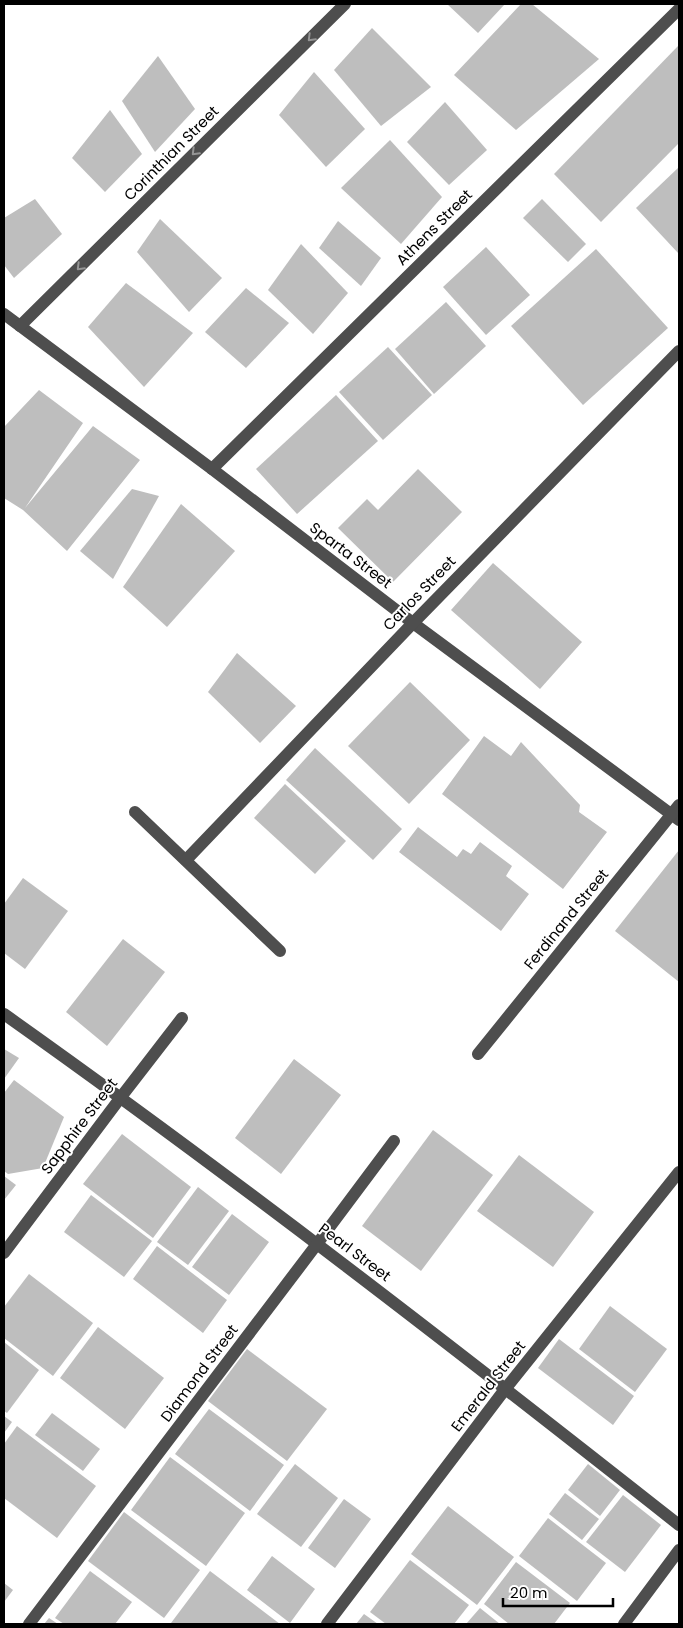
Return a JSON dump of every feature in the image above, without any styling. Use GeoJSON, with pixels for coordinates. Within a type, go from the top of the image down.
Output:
{"type":"FeatureCollection","features":[{"type":"Feature","properties":{"kind":"street","name":"Corinthian Street"},"geometry":{"type":"LineString","coordinates":[[20,326],[345,4]]}},
{"type":"Feature","properties":{"kind":"street","name":"Athens Street"},"geometry":{"type":"LineString","coordinates":[[212,469],[679,9]]}},
{"type":"Feature","properties":{"kind":"street","name":"Sparta Street"},"geometry":{"type":"LineString","coordinates":[[4,314],[212,469],[413,623],[677,813]]}},
{"type":"Feature","properties":{"kind":"street","name":"Carlos Street"},"geometry":{"type":"LineString","coordinates":[[186,860],[413,623],[679,351]]}},
{"type":"Feature","properties":{"kind":"street"},"geometry":{"type":"LineString","coordinates":[[136,812],[280,951]]}},
{"type":"Feature","properties":{"kind":"street","name":"Ferdinand Street"},"geometry":{"type":"LineString","coordinates":[[478,1054],[677,813]]}},
{"type":"Feature","properties":{"kind":"street","name":"Pearl Street"},"geometry":{"type":"LineString","coordinates":[[4,1014],[121,1097],[317,1244],[506,1388],[679,1525]]}},
{"type":"Feature","properties":{"kind":"street","name":"Sapphire Street"},"geometry":{"type":"LineString","coordinates":[[4,1253],[182,1018]]}},
{"type":"Feature","properties":{"kind":"street","name":"Diamond Street"},"geometry":{"type":"LineString","coordinates":[[30,1624],[394,1140]]}},
{"type":"Feature","properties":{"kind":"street","name":"Emerald Street"},"geometry":{"type":"LineString","coordinates":[[327,1624],[506,1388],[679,1172]]}},
{"type":"Feature","properties":{"kind":"street"},"geometry":{"type":"LineString","coordinates":[[624,1624],[679,1550]]}},
{"type":"Feature","properties":{"kind":"building"},"geometry":{"type":"Polygon","coordinates":[[[447,4],[505,4],[478,33],[447,4]]]}},
{"type":"Feature","properties":{"kind":"building"},"geometry":{"type":"Polygon","coordinates":[[[521,4],[532,4],[599,59],[516,130],[454,75],[521,4]]]}},
{"type":"Feature","properties":{"kind":"building"},"geometry":{"type":"Polygon","coordinates":[[[372,28],[431,87],[381,126],[334,70],[372,28]]]}},
{"type":"Feature","properties":{"kind":"building"},"geometry":{"type":"Polygon","coordinates":[[[679,45],[679,143],[601,222],[554,174],[679,45]]]}},
{"type":"Feature","properties":{"kind":"building"},"geometry":{"type":"Polygon","coordinates":[[[158,56],[195,109],[155,152],[122,101],[158,56]]]}},
{"type":"Feature","properties":{"kind":"building"},"geometry":{"type":"Polygon","coordinates":[[[314,72],[365,129],[326,167],[279,115],[314,72]]]}},
{"type":"Feature","properties":{"kind":"building"},"geometry":{"type":"Polygon","coordinates":[[[445,102],[487,150],[449,185],[407,142],[445,102]]]}},
{"type":"Feature","properties":{"kind":"building"},"geometry":{"type":"Polygon","coordinates":[[[110,110],[142,154],[105,192],[72,158],[110,110]]]}},
{"type":"Feature","properties":{"kind":"building"},"geometry":{"type":"Polygon","coordinates":[[[390,140],[442,197],[401,244],[341,188],[390,140]]]}},
{"type":"Feature","properties":{"kind":"building"},"geometry":{"type":"Polygon","coordinates":[[[679,169],[679,254],[636,208],[679,169]]]}},
{"type":"Feature","properties":{"kind":"building"},"geometry":{"type":"Polygon","coordinates":[[[35,199],[62,234],[14,278],[4,265],[4,218],[35,199]]]}},
{"type":"Feature","properties":{"kind":"building"},"geometry":{"type":"Polygon","coordinates":[[[542,199],[586,244],[568,262],[523,218],[542,199]]]}},
{"type":"Feature","properties":{"kind":"building"},"geometry":{"type":"Polygon","coordinates":[[[160,219],[222,278],[189,312],[137,252],[160,219]]]}},
{"type":"Feature","properties":{"kind":"building"},"geometry":{"type":"Polygon","coordinates":[[[338,221],[381,258],[361,286],[319,248],[338,221]]]}},
{"type":"Feature","properties":{"kind":"building"},"geometry":{"type":"Polygon","coordinates":[[[301,244],[348,293],[313,334],[268,290],[301,244]]]}},
{"type":"Feature","properties":{"kind":"building"},"geometry":{"type":"Polygon","coordinates":[[[486,247],[530,295],[486,335],[443,287],[486,247]]]}},
{"type":"Feature","properties":{"kind":"building"},"geometry":{"type":"Polygon","coordinates":[[[596,249],[668,328],[583,405],[511,326],[596,249]]]}},
{"type":"Feature","properties":{"kind":"building"},"geometry":{"type":"Polygon","coordinates":[[[126,283],[193,333],[144,387],[88,327],[126,283]]]}},
{"type":"Feature","properties":{"kind":"building"},"geometry":{"type":"Polygon","coordinates":[[[246,288],[289,323],[246,368],[205,332],[246,288]]]}},
{"type":"Feature","properties":{"kind":"building"},"geometry":{"type":"Polygon","coordinates":[[[446,302],[486,346],[434,394],[395,349],[446,302]]]}},
{"type":"Feature","properties":{"kind":"building"},"geometry":{"type":"Polygon","coordinates":[[[388,347],[432,395],[383,440],[339,392],[388,347]]]}},
{"type":"Feature","properties":{"kind":"building"},"geometry":{"type":"Polygon","coordinates":[[[39,390],[83,423],[25,508],[93,426],[140,460],[67,551],[23,510],[4,498],[4,427],[39,390]]]}},
{"type":"Feature","properties":{"kind":"building"},"geometry":{"type":"Polygon","coordinates":[[[336,395],[378,441],[297,514],[256,469],[336,395]]]}},
{"type":"Feature","properties":{"kind":"building"},"geometry":{"type":"Polygon","coordinates":[[[418,469],[462,512],[393,582],[338,528],[367,499],[378,510],[418,469]]]}},
{"type":"Feature","properties":{"kind":"building"},"geometry":{"type":"Polygon","coordinates":[[[132,489],[159,496],[113,579],[80,551],[132,489]]]}},
{"type":"Feature","properties":{"kind":"building"},"geometry":{"type":"Polygon","coordinates":[[[181,504],[235,551],[167,627],[123,587],[181,504]]]}},
{"type":"Feature","properties":{"kind":"building"},"geometry":{"type":"Polygon","coordinates":[[[493,563],[582,642],[540,689],[451,610],[493,563]]]}},
{"type":"Feature","properties":{"kind":"building"},"geometry":{"type":"Polygon","coordinates":[[[237,653],[296,706],[260,743],[208,692],[237,653]]]}},
{"type":"Feature","properties":{"kind":"building"},"geometry":{"type":"Polygon","coordinates":[[[410,682],[470,740],[409,804],[348,746],[410,682]]]}},
{"type":"Feature","properties":{"kind":"building"},"geometry":{"type":"Polygon","coordinates":[[[484,736],[511,756],[521,742],[580,805],[579,812],[607,832],[563,889],[442,794],[484,736]]]}},
{"type":"Feature","properties":{"kind":"building"},"geometry":{"type":"Polygon","coordinates":[[[315,748],[402,829],[373,860],[286,780],[315,748]]]}},
{"type":"Feature","properties":{"kind":"building"},"geometry":{"type":"Polygon","coordinates":[[[285,784],[346,841],[315,874],[254,818],[285,784]]]}},
{"type":"Feature","properties":{"kind":"building"},"geometry":{"type":"Polygon","coordinates":[[[418,827],[457,857],[463,849],[471,854],[480,842],[512,866],[506,876],[529,894],[501,931],[399,852],[418,827]]]}},
{"type":"Feature","properties":{"kind":"building"},"geometry":{"type":"Polygon","coordinates":[[[679,850],[679,982],[615,931],[679,850]]]}},
{"type":"Feature","properties":{"kind":"building"},"geometry":{"type":"Polygon","coordinates":[[[23,878],[68,911],[25,969],[4,953],[4,904],[23,878]]]}},
{"type":"Feature","properties":{"kind":"building"},"geometry":{"type":"Polygon","coordinates":[[[123,939],[165,972],[107,1046],[66,1012],[123,939]]]}},
{"type":"Feature","properties":{"kind":"building"},"geometry":{"type":"Polygon","coordinates":[[[4,1049],[19,1058],[4,1079],[4,1049]]]}},
{"type":"Feature","properties":{"kind":"building"},"geometry":{"type":"Polygon","coordinates":[[[294,1059],[341,1095],[281,1174],[235,1138],[294,1059]]]}},
{"type":"Feature","properties":{"kind":"building"},"geometry":{"type":"Polygon","coordinates":[[[14,1080],[64,1117],[43,1168],[8,1174],[4,1171],[4,1093],[14,1080]]]}},
{"type":"Feature","properties":{"kind":"building"},"geometry":{"type":"Polygon","coordinates":[[[433,1130],[493,1175],[421,1271],[362,1226],[433,1130]]]}},
{"type":"Feature","properties":{"kind":"building"},"geometry":{"type":"Polygon","coordinates":[[[122,1134],[191,1187],[153,1238],[83,1184],[122,1134]]]}},
{"type":"Feature","properties":{"kind":"building"},"geometry":{"type":"Polygon","coordinates":[[[519,1155],[594,1212],[553,1267],[477,1211],[519,1155]]]}},
{"type":"Feature","properties":{"kind":"building"},"geometry":{"type":"Polygon","coordinates":[[[4,1176],[16,1185],[4,1200],[4,1176]]]}},
{"type":"Feature","properties":{"kind":"building"},"geometry":{"type":"Polygon","coordinates":[[[198,1187],[229,1211],[188,1265],[157,1242],[198,1187]]]}},
{"type":"Feature","properties":{"kind":"building"},"geometry":{"type":"Polygon","coordinates":[[[91,1195],[152,1241],[124,1277],[64,1232],[91,1195]]]}},
{"type":"Feature","properties":{"kind":"building"},"geometry":{"type":"Polygon","coordinates":[[[232,1214],[269,1242],[229,1295],[192,1267],[232,1214]]]}},
{"type":"Feature","properties":{"kind":"building"},"geometry":{"type":"Polygon","coordinates":[[[157,1246],[227,1300],[203,1333],[133,1279],[157,1246]]]}},
{"type":"Feature","properties":{"kind":"building"},"geometry":{"type":"Polygon","coordinates":[[[29,1274],[93,1323],[53,1376],[4,1338],[4,1307],[29,1274]]]}},
{"type":"Feature","properties":{"kind":"building"},"geometry":{"type":"Polygon","coordinates":[[[610,1306],[667,1349],[635,1392],[579,1349],[610,1306]]]}},
{"type":"Feature","properties":{"kind":"building"},"geometry":{"type":"Polygon","coordinates":[[[98,1327],[164,1378],[125,1429],[60,1378],[98,1327]]]}},
{"type":"Feature","properties":{"kind":"building"},"geometry":{"type":"Polygon","coordinates":[[[559,1339],[634,1396],[613,1425],[538,1368],[559,1339]]]}},
{"type":"Feature","properties":{"kind":"building"},"geometry":{"type":"Polygon","coordinates":[[[4,1342],[39,1370],[7,1413],[4,1411],[4,1342]]]}},
{"type":"Feature","properties":{"kind":"building"},"geometry":{"type":"Polygon","coordinates":[[[247,1349],[327,1409],[287,1461],[208,1401],[247,1349]]]}},
{"type":"Feature","properties":{"kind":"building"},"geometry":{"type":"Polygon","coordinates":[[[209,1409],[284,1465],[250,1511],[175,1454],[209,1409]]]}},
{"type":"Feature","properties":{"kind":"building"},"geometry":{"type":"Polygon","coordinates":[[[52,1413],[100,1449],[83,1471],[35,1435],[52,1413]]]}},
{"type":"Feature","properties":{"kind":"building"},"geometry":{"type":"Polygon","coordinates":[[[4,1416],[12,1422],[4,1433],[4,1416]]]}},
{"type":"Feature","properties":{"kind":"building"},"geometry":{"type":"Polygon","coordinates":[[[17,1426],[96,1486],[57,1538],[4,1498],[4,1444],[17,1426]]]}},
{"type":"Feature","properties":{"kind":"building"},"geometry":{"type":"Polygon","coordinates":[[[170,1457],[245,1513],[206,1566],[131,1510],[170,1457]]]}},
{"type":"Feature","properties":{"kind":"building"},"geometry":{"type":"Polygon","coordinates":[[[295,1464],[338,1498],[301,1547],[257,1514],[295,1464]]]}},
{"type":"Feature","properties":{"kind":"building"},"geometry":{"type":"Polygon","coordinates":[[[588,1464],[620,1490],[600,1516],[568,1490],[588,1464]]]}},
{"type":"Feature","properties":{"kind":"building"},"geometry":{"type":"Polygon","coordinates":[[[565,1493],[599,1519],[582,1540],[549,1514],[565,1493]]]}},
{"type":"Feature","properties":{"kind":"building"},"geometry":{"type":"Polygon","coordinates":[[[623,1495],[661,1525],[625,1572],[586,1542],[623,1495]]]}},
{"type":"Feature","properties":{"kind":"building"},"geometry":{"type":"Polygon","coordinates":[[[344,1499],[371,1519],[335,1568],[308,1548],[344,1499]]]}},
{"type":"Feature","properties":{"kind":"building"},"geometry":{"type":"Polygon","coordinates":[[[448,1506],[514,1557],[477,1605],[411,1554],[448,1506]]]}},
{"type":"Feature","properties":{"kind":"building"},"geometry":{"type":"Polygon","coordinates":[[[124,1512],[200,1570],[164,1618],[88,1561],[124,1512]]]}},
{"type":"Feature","properties":{"kind":"building"},"geometry":{"type":"Polygon","coordinates":[[[548,1518],[606,1563],[577,1601],[519,1556],[548,1518]]]}},
{"type":"Feature","properties":{"kind":"building"},"geometry":{"type":"Polygon","coordinates":[[[272,1556],[315,1589],[290,1623],[247,1590],[272,1556]]]}},
{"type":"Feature","properties":{"kind":"building"},"geometry":{"type":"Polygon","coordinates":[[[410,1560],[469,1605],[454,1624],[386,1624],[370,1612],[410,1560]]]}},
{"type":"Feature","properties":{"kind":"building"},"geometry":{"type":"Polygon","coordinates":[[[516,1562],[570,1603],[554,1624],[509,1624],[484,1604],[516,1562]]]}},
{"type":"Feature","properties":{"kind":"building"},"geometry":{"type":"Polygon","coordinates":[[[90,1571],[132,1602],[115,1624],[64,1624],[55,1618],[90,1571]]]}},
{"type":"Feature","properties":{"kind":"building"},"geometry":{"type":"Polygon","coordinates":[[[210,1571],[280,1624],[171,1623],[210,1571]]]}},
{"type":"Feature","properties":{"kind":"building"},"geometry":{"type":"Polygon","coordinates":[[[4,1583],[13,1590],[4,1602],[4,1583]]]}},
{"type":"Feature","properties":{"kind":"building"},"geometry":{"type":"Polygon","coordinates":[[[480,1608],[500,1624],[466,1624],[480,1608]]]}},
{"type":"Feature","properties":{"kind":"building"},"geometry":{"type":"Polygon","coordinates":[[[364,1614],[378,1624],[356,1624],[364,1614]]]}},
{"type":"Feature","properties":{"kind":"building"},"geometry":{"type":"Polygon","coordinates":[[[49,1618],[58,1624],[44,1624],[49,1618]]]}}]}
